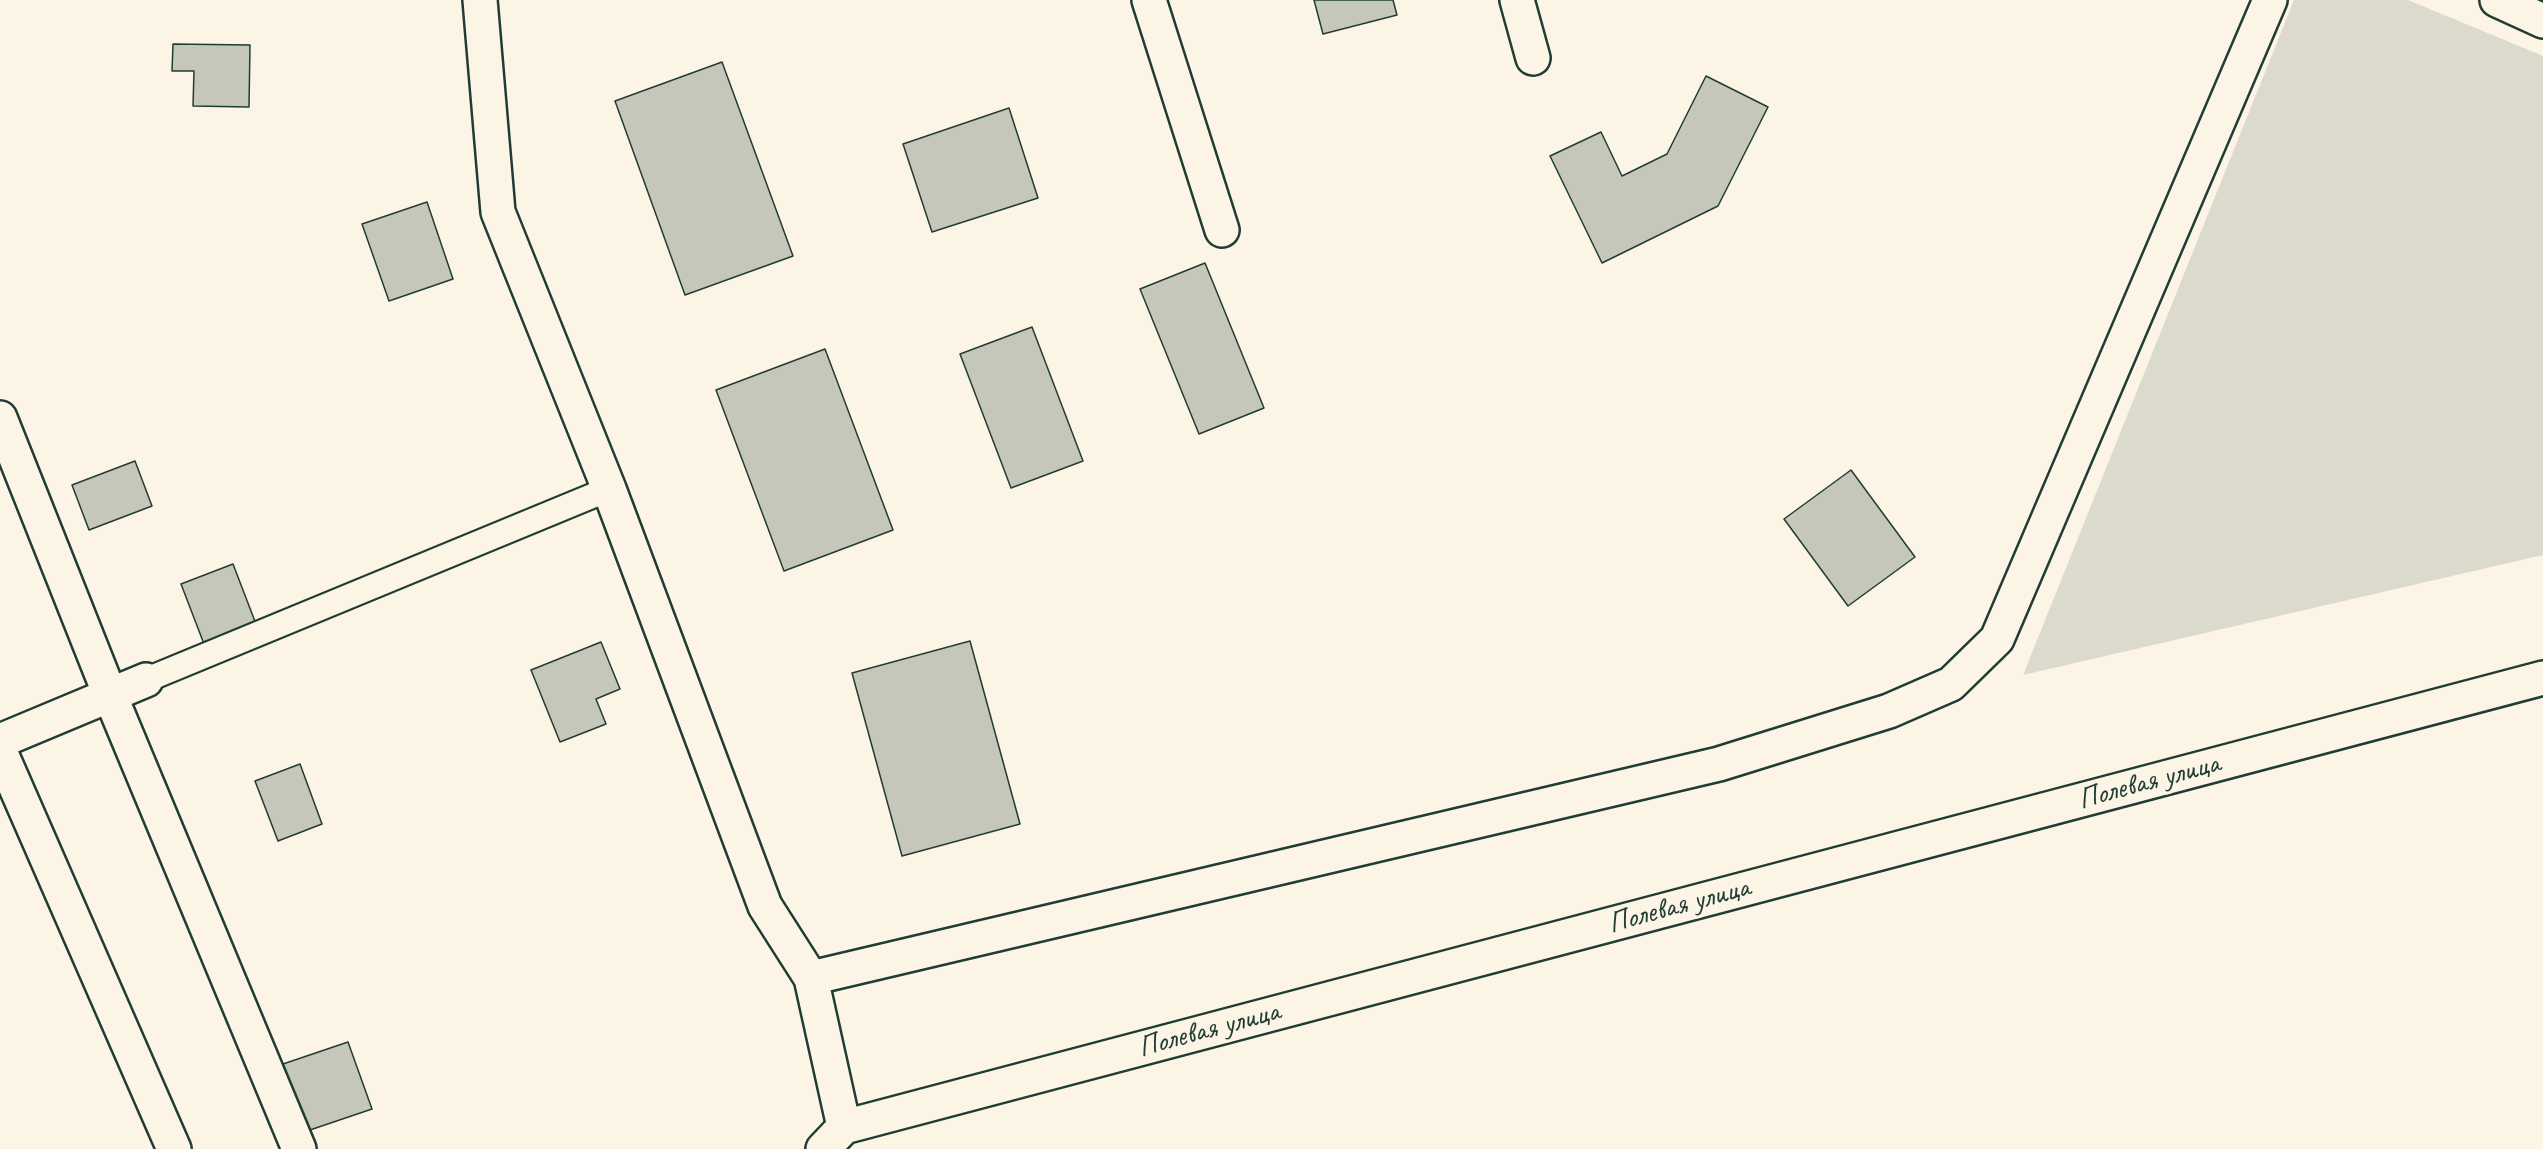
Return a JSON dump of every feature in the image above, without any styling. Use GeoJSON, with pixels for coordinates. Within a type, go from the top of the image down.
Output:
{"type":"FeatureCollection","features":[{"type":"Feature","properties":{"kind":"street"},"geometry":{"type":"LineString","coordinates":[[480,0],[498,212],[609,489],[765,906],[811,978],[834,1138]]}},
{"type":"Feature","properties":{"kind":"street"},"geometry":{"type":"LineString","coordinates":[[1149,0],[1222,230]]}},
{"type":"Feature","properties":{"kind":"street"},"geometry":{"type":"LineString","coordinates":[[1517,0],[1533,58]]}},
{"type":"Feature","properties":{"kind":"street"},"geometry":{"type":"LineString","coordinates":[[811,978],[1719,764],[1889,711],[1951,684],[1997,639],[2270,0]]}},
{"type":"Feature","properties":{"kind":"street"},"geometry":{"type":"LineString","coordinates":[[2497,0],[2543,21]]}},
{"type":"Feature","properties":{"kind":"street"},"geometry":{"type":"LineString","coordinates":[[0,418],[110,695],[299,1149]]}},
{"type":"Feature","properties":{"kind":"street","name":"Полевая улица"},"geometry":{"type":"LineString","coordinates":[[834,1138],[2543,678]]}},
{"type":"Feature","properties":{"kind":"street"},"geometry":{"type":"LineString","coordinates":[[0,741],[146,680]]}},
{"type":"Feature","properties":{"kind":"street"},"geometry":{"type":"LineString","coordinates":[[0,751],[174,1149]]}},
{"type":"Feature","properties":{"kind":"lane"},"geometry":{"type":"LineString","coordinates":[[146,680],[609,489]]}},
{"type":"Feature","properties":{"kind":"shaded area"},"geometry":{"type":"Polygon","coordinates":[[[2294,0],[2408,0],[2543,56],[2543,555],[2023,675],[2294,0]]]}},
{"type":"Feature","properties":{"kind":"building"},"geometry":{"type":"Polygon","coordinates":[[[1314,0],[1393,0],[1397,15],[1323,34],[1314,0]]]}},
{"type":"Feature","properties":{"kind":"building"},"geometry":{"type":"Polygon","coordinates":[[[173,44],[250,45],[249,107],[193,106],[194,71],[172,71],[173,44]]]}},
{"type":"Feature","properties":{"kind":"building"},"geometry":{"type":"Polygon","coordinates":[[[722,62],[793,256],[685,295],[615,101],[722,62]]]}},
{"type":"Feature","properties":{"kind":"building"},"geometry":{"type":"Polygon","coordinates":[[[1706,76],[1768,107],[1718,206],[1602,263],[1550,156],[1601,132],[1622,176],[1667,154],[1706,76]]]}},
{"type":"Feature","properties":{"kind":"building"},"geometry":{"type":"Polygon","coordinates":[[[1009,108],[1038,198],[932,232],[903,144],[1009,108]]]}},
{"type":"Feature","properties":{"kind":"building"},"geometry":{"type":"Polygon","coordinates":[[[427,202],[453,279],[389,301],[362,224],[427,202]]]}},
{"type":"Feature","properties":{"kind":"building"},"geometry":{"type":"Polygon","coordinates":[[[1205,263],[1264,408],[1199,434],[1140,289],[1205,263]]]}},
{"type":"Feature","properties":{"kind":"building"},"geometry":{"type":"Polygon","coordinates":[[[1032,327],[1083,461],[1011,488],[960,354],[1032,327]]]}},
{"type":"Feature","properties":{"kind":"building"},"geometry":{"type":"Polygon","coordinates":[[[825,349],[893,530],[784,571],[716,390],[825,349]]]}},
{"type":"Feature","properties":{"kind":"building"},"geometry":{"type":"Polygon","coordinates":[[[135,461],[152,506],[89,530],[72,485],[135,461]]]}},
{"type":"Feature","properties":{"kind":"building"},"geometry":{"type":"Polygon","coordinates":[[[1851,470],[1915,557],[1848,606],[1784,519],[1851,470]]]}},
{"type":"Feature","properties":{"kind":"building"},"geometry":{"type":"Polygon","coordinates":[[[233,564],[256,624],[204,644],[181,584],[233,564]]]}},
{"type":"Feature","properties":{"kind":"building"},"geometry":{"type":"Polygon","coordinates":[[[970,641],[1020,824],[902,856],[852,673],[970,641]]]}},
{"type":"Feature","properties":{"kind":"building"},"geometry":{"type":"Polygon","coordinates":[[[601,642],[620,689],[596,699],[606,724],[560,742],[531,670],[601,642]]]}},
{"type":"Feature","properties":{"kind":"building"},"geometry":{"type":"Polygon","coordinates":[[[300,764],[322,824],[278,841],[255,781],[300,764]]]}},
{"type":"Feature","properties":{"kind":"building"},"geometry":{"type":"Polygon","coordinates":[[[348,1042],[372,1109],[307,1131],[283,1064],[348,1042]]]}}]}
